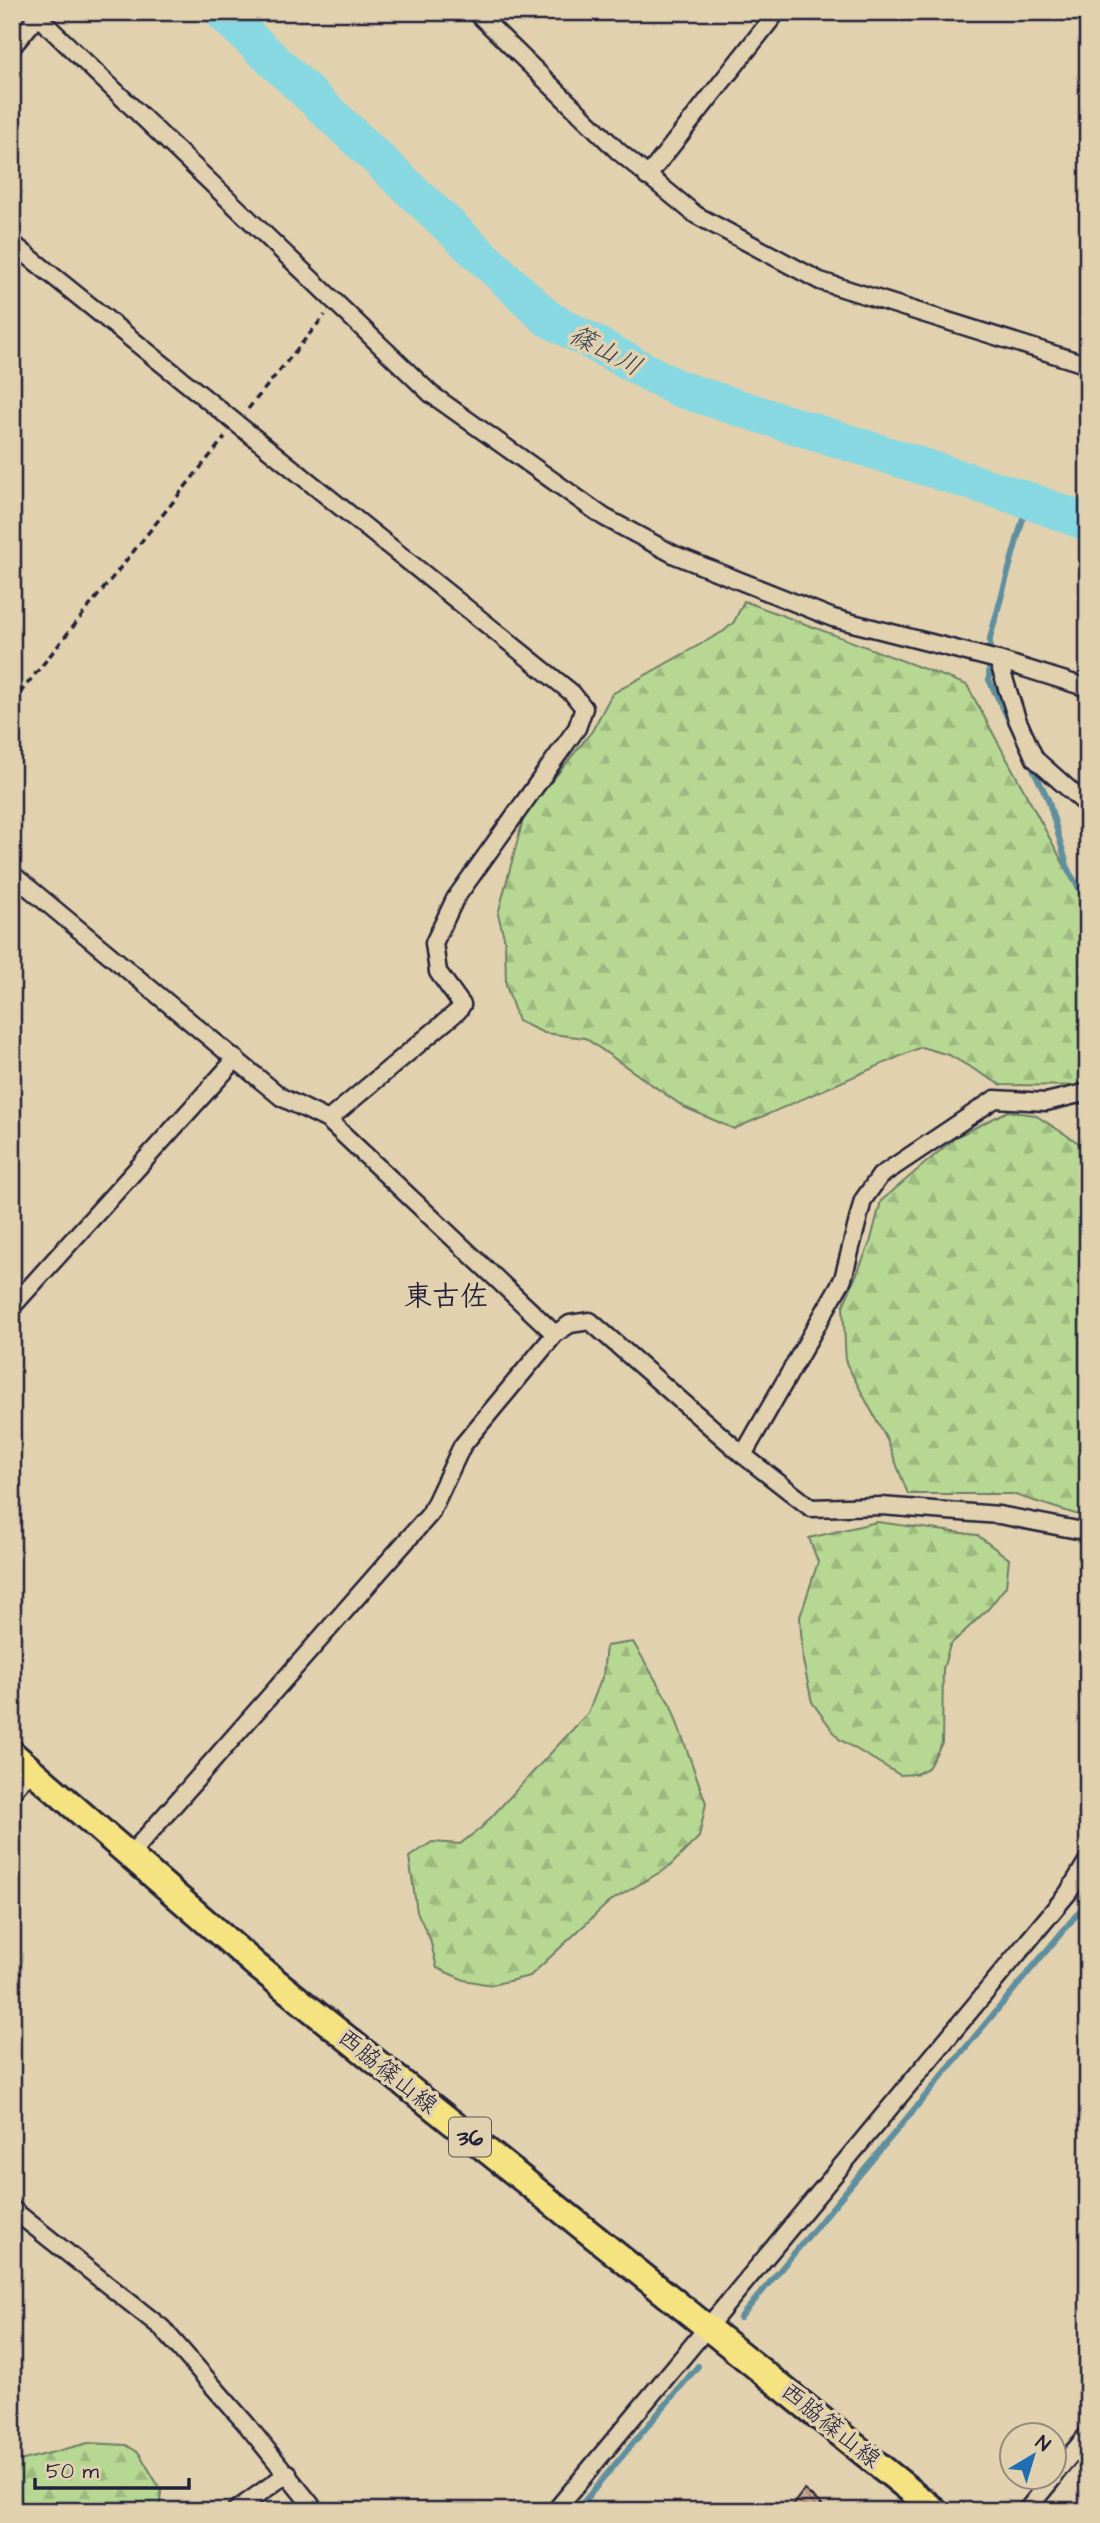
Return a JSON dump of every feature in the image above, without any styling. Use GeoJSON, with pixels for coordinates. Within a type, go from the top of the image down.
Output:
{"type":"FeatureCollection","features":[{"type":"Feature","properties":{"kind":"main road","name":"西脇篠山線"},"geometry":{"type":"LineString","coordinates":[[12,1753],[257,1966],[936,2511]]}},
{"type":"Feature","properties":{"kind":"street"},"geometry":{"type":"LineString","coordinates":[[476,12],[647,177],[696,215],[820,281],[1088,365]]}},
{"type":"Feature","properties":{"kind":"street"},"geometry":{"type":"LineString","coordinates":[[647,177],[777,12]]}},
{"type":"Feature","properties":{"kind":"street"},"geometry":{"type":"LineString","coordinates":[[12,47],[35,15],[431,394],[604,517],[675,555],[833,618],[998,660],[1088,688]]}},
{"type":"Feature","properties":{"kind":"street"},"geometry":{"type":"LineString","coordinates":[[12,243],[572,693],[584,708],[577,727],[454,899],[434,943],[438,972],[461,1005],[458,1011],[328,1120]]}},
{"type":"Feature","properties":{"kind":"street"},"geometry":{"type":"LineString","coordinates":[[998,660],[1017,719],[1035,759],[1088,806]]}},
{"type":"Feature","properties":{"kind":"street"},"geometry":{"type":"LineString","coordinates":[[12,874],[281,1097],[328,1120],[555,1334]]}},
{"type":"Feature","properties":{"kind":"street"},"geometry":{"type":"LineString","coordinates":[[12,1307],[236,1059]]}},
{"type":"Feature","properties":{"kind":"street"},"geometry":{"type":"LineString","coordinates":[[743,1455],[843,1279],[863,1200],[880,1176],[995,1099],[1046,1102],[1088,1092]]}},
{"type":"Feature","properties":{"kind":"street"},"geometry":{"type":"LineString","coordinates":[[129,1856],[430,1514],[462,1447],[555,1334],[570,1324],[590,1321],[743,1455],[811,1508],[881,1506],[999,1515],[1088,1532]]}},
{"type":"Feature","properties":{"kind":"street"},"geometry":{"type":"LineString","coordinates":[[12,1792],[31,1770]]}},
{"type":"Feature","properties":{"kind":"street"},"geometry":{"type":"LineString","coordinates":[[555,2511],[1068,1893],[1088,1860]]}},
{"type":"Feature","properties":{"kind":"street"},"geometry":{"type":"LineString","coordinates":[[12,2209],[162,2328],[288,2473],[316,2511]]}},
{"type":"Feature","properties":{"kind":"street"},"geometry":{"type":"LineString","coordinates":[[1068,2459],[1088,2434]]}},
{"type":"Feature","properties":{"kind":"street"},"geometry":{"type":"LineString","coordinates":[[235,2511],[288,2473]]}},
{"type":"Feature","properties":{"kind":"street"},"geometry":{"type":"LineString","coordinates":[[1026,2511],[1041,2492]]}},
{"type":"Feature","properties":{"kind":"path"},"geometry":{"type":"LineString","coordinates":[[12,703],[334,304]]}},
{"type":"Feature","properties":{"kind":"green space"},"geometry":{"type":"Polygon","coordinates":[[[744,601],[967,685],[1088,909],[1088,1086],[1001,1085],[949,1055],[921,1047],[734,1129],[684,1107],[585,1038],[544,1033],[518,1021],[506,985],[505,941],[498,914],[524,816],[592,731],[612,694],[724,631],[734,622],[744,601]]]}},
{"type":"Feature","properties":{"kind":"green space"},"geometry":{"type":"Polygon","coordinates":[[[1008,1111],[1035,1115],[1088,1149],[1088,1518],[1012,1494],[908,1494],[887,1440],[846,1363],[843,1306],[870,1243],[881,1201],[956,1137],[1008,1111]]]}},
{"type":"Feature","properties":{"kind":"green space"},"geometry":{"type":"Polygon","coordinates":[[[877,1522],[977,1535],[1009,1559],[1006,1586],[989,1608],[950,1645],[943,1669],[942,1743],[928,1768],[916,1774],[900,1775],[839,1739],[812,1702],[803,1661],[800,1617],[818,1562],[809,1538],[877,1522]]]}},
{"type":"Feature","properties":{"kind":"green space"},"geometry":{"type":"Polygon","coordinates":[[[633,1642],[671,1706],[706,1803],[699,1837],[669,1867],[609,1902],[530,1976],[491,1985],[464,1980],[437,1968],[430,1939],[417,1912],[409,1857],[432,1842],[460,1844],[482,1827],[588,1713],[603,1675],[606,1646],[633,1642]]]}},
{"type":"Feature","properties":{"kind":"green space"},"geometry":{"type":"Polygon","coordinates":[[[88,2443],[126,2445],[139,2453],[162,2492],[160,2511],[12,2511],[12,2463],[88,2443]]]}},
{"type":"Feature","properties":{"kind":"building"},"geometry":{"type":"Polygon","coordinates":[[[804,2490],[829,2511],[788,2511],[804,2490]]]}},
{"type":"Feature","properties":{"kind":"waterway","name":"篠山川"},"geometry":{"type":"LineString","coordinates":[[222,12],[547,318],[677,388],[1028,500],[1088,523]]}},
{"type":"Feature","properties":{"kind":"waterway"},"geometry":{"type":"LineString","coordinates":[[1028,500],[990,638],[989,680],[1048,799],[1069,872],[1088,902]]}},
{"type":"Feature","properties":{"kind":"waterway"},"geometry":{"type":"LineString","coordinates":[[740,2318],[1088,1901]]}},
{"type":"Feature","properties":{"kind":"waterway"},"geometry":{"type":"LineString","coordinates":[[576,2511],[698,2366]]}},
{"type":"Feature","properties":{"kind":"district","name":"東古佐"},"geometry":{"type":"Point","coordinates":[446,1295]}}]}
